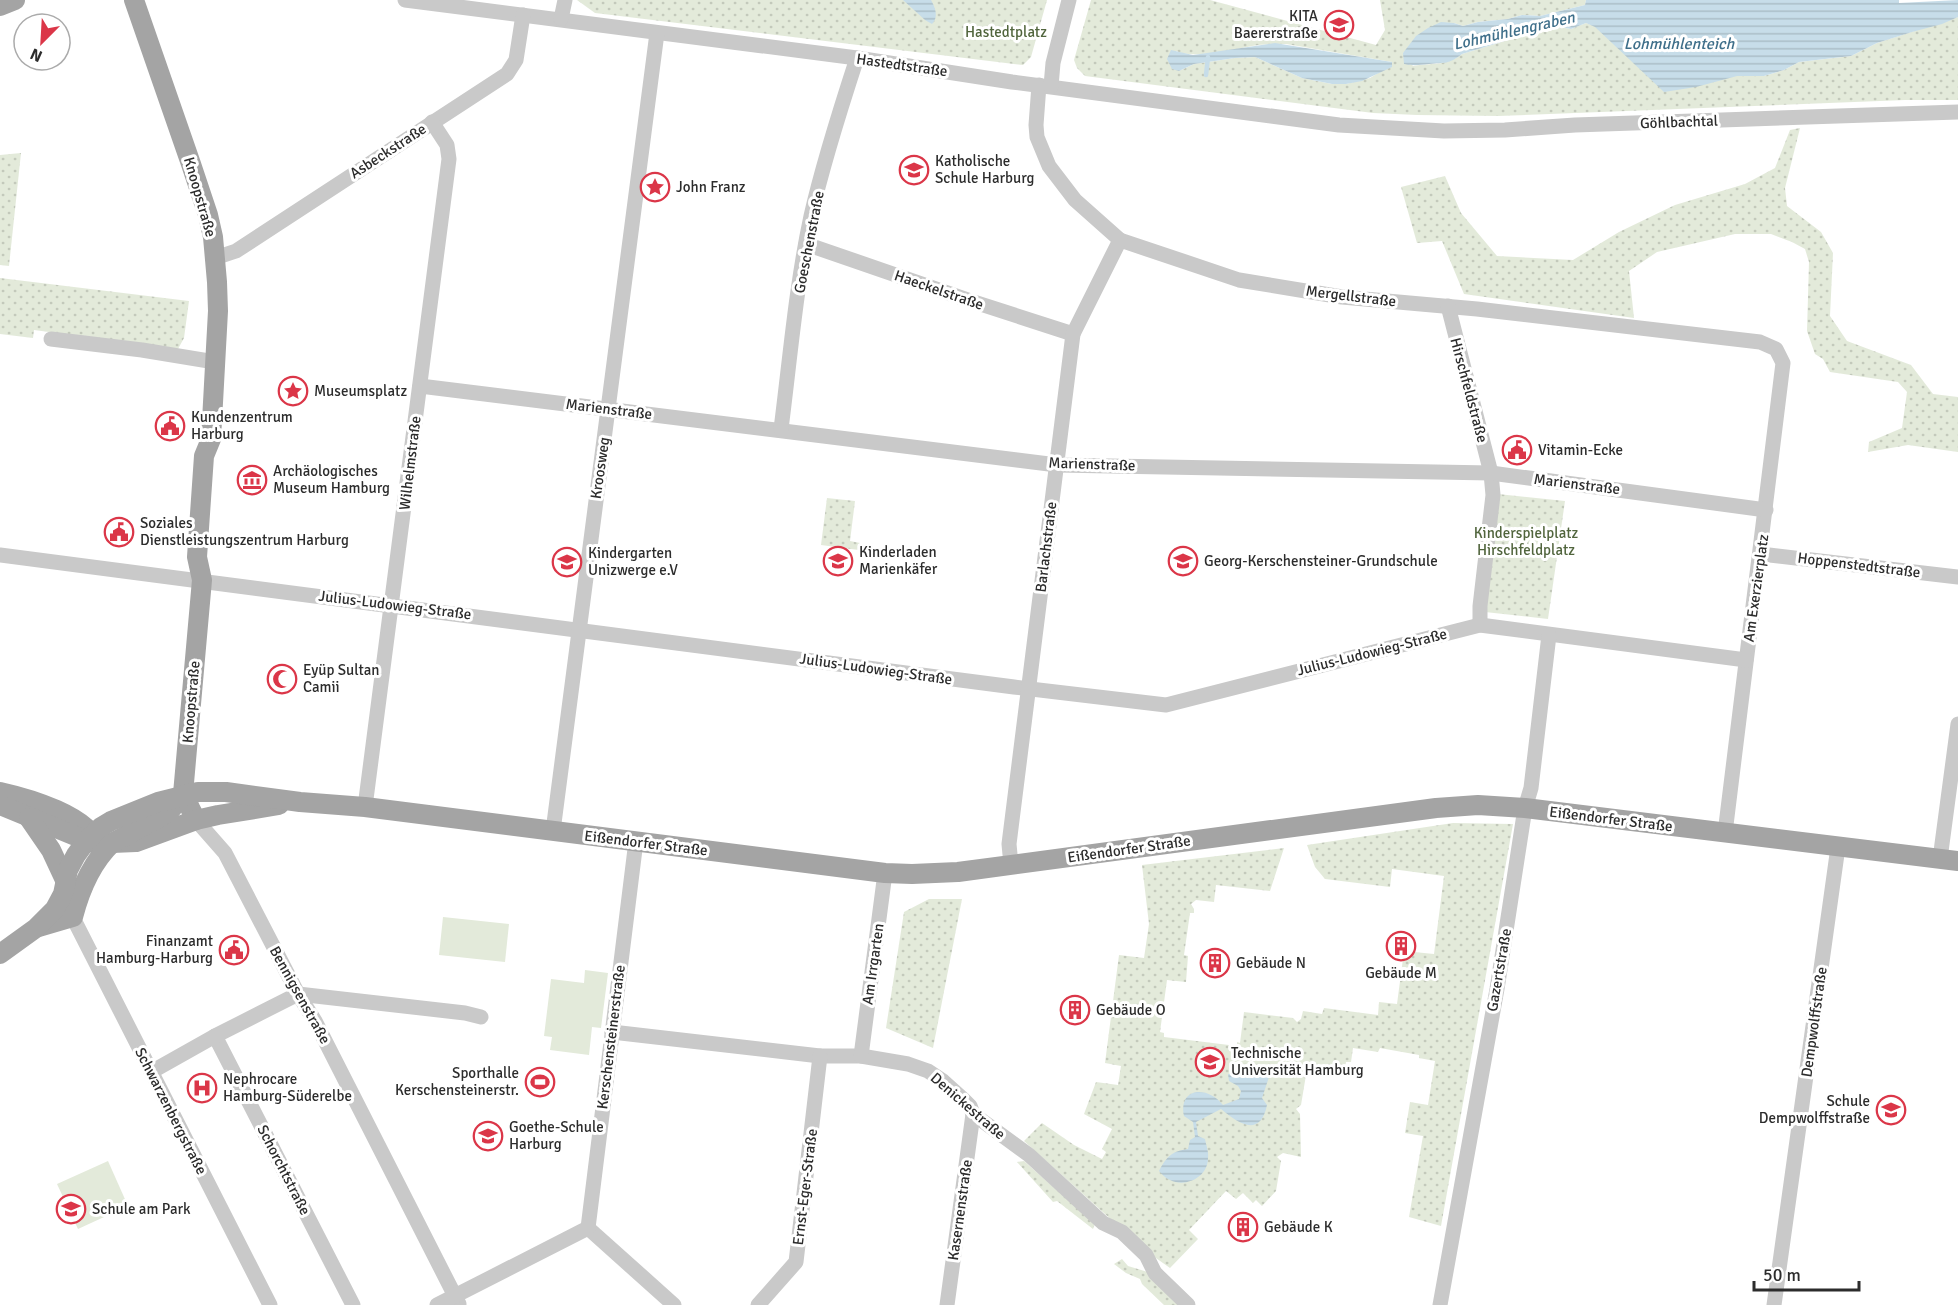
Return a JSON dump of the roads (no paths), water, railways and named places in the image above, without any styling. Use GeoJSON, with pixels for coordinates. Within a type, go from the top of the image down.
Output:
{"type":"FeatureCollection","features":[{"type":"Feature","properties":{"kind":"main road"},"geometry":{"type":"LineString","coordinates":[[0,6],[15,0]]}},
{"type":"Feature","properties":{"kind":"main road","name":"Knoopstraße"},"geometry":{"type":"LineString","coordinates":[[134,0],[208,215],[218,291],[211,439],[218,457],[211,558],[202,580],[183,794]]}},
{"type":"Feature","properties":{"kind":"main road","name":"Eißendorfer Straße"},"geometry":{"type":"LineString","coordinates":[[129,813],[183,794],[215,791],[300,802],[366,807],[885,873],[912,874],[951,873],[1448,807],[1478,805],[1525,808],[1949,860]]}},
{"type":"Feature","properties":{"kind":"main road"},"geometry":{"type":"LineString","coordinates":[[0,792],[77,819],[98,846]]}},
{"type":"Feature","properties":{"kind":"main road"},"geometry":{"type":"LineString","coordinates":[[0,954],[36,928],[55,909],[72,862],[98,846],[170,812],[183,794],[196,820]]}},
{"type":"Feature","properties":{"kind":"main road","name":"Eißendorfer Straße"},"geometry":{"type":"LineString","coordinates":[[98,846],[136,842],[196,820],[218,815],[300,802]]}},
{"type":"Feature","properties":{"kind":"main road"},"geometry":{"type":"LineString","coordinates":[[0,805],[98,846]]}},
{"type":"Feature","properties":{"kind":"main road"},"geometry":{"type":"LineString","coordinates":[[66,814],[129,813]]}},
{"type":"Feature","properties":{"kind":"main road"},"geometry":{"type":"LineString","coordinates":[[36,928],[73,917],[98,846],[111,821],[129,813]]}},
{"type":"Feature","properties":{"kind":"main road"},"geometry":{"type":"LineString","coordinates":[[29,818],[51,850],[64,887]]}},
{"type":"Feature","properties":{"kind":"street","name":"Hastedtstraße"},"geometry":{"type":"LineString","coordinates":[[405,0],[857,58],[1045,86],[1339,125],[1399,128]]}},
{"type":"Feature","properties":{"kind":"street"},"geometry":{"type":"LineString","coordinates":[[561,19],[565,0]]}},
{"type":"Feature","properties":{"kind":"street","name":"Mergellstraße"},"geometry":{"type":"LineString","coordinates":[[1069,0],[1053,63],[1036,115],[1037,131],[1049,166],[1075,200],[1120,240],[1239,280],[1342,297],[1448,306],[1760,342],[1773,347]]}},
{"type":"Feature","properties":{"kind":"street","name":"Asbeckstraße"},"geometry":{"type":"LineString","coordinates":[[215,258],[236,251],[507,74],[516,60],[523,15]]}},
{"type":"Feature","properties":{"kind":"street","name":"Kroosweg"},"geometry":{"type":"LineString","coordinates":[[553,831],[657,33]]}},
{"type":"Feature","properties":{"kind":"street","name":"Goeschenstraße"},"geometry":{"type":"LineString","coordinates":[[781,429],[806,244],[826,160],[857,58]]}},
{"type":"Feature","properties":{"kind":"street","name":"Göhlbachtal"},"geometry":{"type":"LineString","coordinates":[[1399,128],[1504,130],[1575,125],[1958,112]]}},
{"type":"Feature","properties":{"kind":"street","name":"Wilhelmstraße"},"geometry":{"type":"LineString","coordinates":[[366,807],[449,159],[447,145],[432,122]]}},
{"type":"Feature","properties":{"kind":"street","name":"Barlachstraße"},"geometry":{"type":"LineString","coordinates":[[1011,865],[1009,844],[1073,334],[1120,240]]}},
{"type":"Feature","properties":{"kind":"street","name":"Haeckelstraße"},"geometry":{"type":"LineString","coordinates":[[806,244],[1073,334]]}},
{"type":"Feature","properties":{"kind":"street","name":"Hirschfeldstraße"},"geometry":{"type":"LineString","coordinates":[[1448,306],[1491,473],[1493,495],[1480,606],[1480,625]]}},
{"type":"Feature","properties":{"kind":"street"},"geometry":{"type":"LineString","coordinates":[[51,339],[215,362]]}},
{"type":"Feature","properties":{"kind":"street","name":"Am Exerzierplatz"},"geometry":{"type":"LineString","coordinates":[[1725,833],[1783,363],[1781,356],[1773,347]]}},
{"type":"Feature","properties":{"kind":"street","name":"Marienstraße"},"geometry":{"type":"LineString","coordinates":[[420,386],[1057,465],[1491,473],[1766,510]]}},
{"type":"Feature","properties":{"kind":"street","name":"Hoppenstedtstraße"},"geometry":{"type":"LineString","coordinates":[[1761,554],[1958,577]]}},
{"type":"Feature","properties":{"kind":"street","name":"Julius-Ludowieg-Straße"},"geometry":{"type":"LineString","coordinates":[[0,555],[1166,705],[1480,625],[1746,660]]}},
{"type":"Feature","properties":{"kind":"street","name":"Gazertstraße"},"geometry":{"type":"LineString","coordinates":[[1440,1305],[1497,989],[1525,808],[1531,788],[1549,634]]}},
{"type":"Feature","properties":{"kind":"street"},"geometry":{"type":"LineString","coordinates":[[1949,860],[1958,724]]}},
{"type":"Feature","properties":{"kind":"street","name":"Bennigsenstraße"},"geometry":{"type":"LineString","coordinates":[[196,820],[225,853],[298,994],[315,1021],[458,1300]]}},
{"type":"Feature","properties":{"kind":"street","name":"Kerschensteinerstraße"},"geometry":{"type":"LineString","coordinates":[[588,1228],[636,841]]}},
{"type":"Feature","properties":{"kind":"street","name":"Dempwolffstraße"},"geometry":{"type":"LineString","coordinates":[[1774,1305],[1838,847]]}},
{"type":"Feature","properties":{"kind":"street","name":"Am Irrgarten"},"geometry":{"type":"LineString","coordinates":[[861,1056],[885,873]]}},
{"type":"Feature","properties":{"kind":"street","name":"Schwarzenbergstraße"},"geometry":{"type":"LineString","coordinates":[[64,887],[73,917],[270,1305]]}},
{"type":"Feature","properties":{"kind":"street"},"geometry":{"type":"LineString","coordinates":[[151,1072],[215,1036],[298,994],[465,1013],[481,1017]]}},
{"type":"Feature","properties":{"kind":"street","name":"Denickestraße"},"geometry":{"type":"LineString","coordinates":[[612,1032],[820,1056],[861,1056],[908,1064],[928,1071],[963,1099],[970,1106],[973,1114],[1029,1155],[1103,1223],[1122,1232],[1146,1255],[1155,1273],[1188,1305]]}},
{"type":"Feature","properties":{"kind":"street","name":"Schorchtstraße"},"geometry":{"type":"LineString","coordinates":[[215,1036],[353,1305]]}},
{"type":"Feature","properties":{"kind":"street","name":"Ernst-Eger-Straße"},"geometry":{"type":"LineString","coordinates":[[758,1305],[796,1262],[820,1056]]}},
{"type":"Feature","properties":{"kind":"street","name":"Kasernenstraße"},"geometry":{"type":"LineString","coordinates":[[947,1305],[973,1114]]}},
{"type":"Feature","properties":{"kind":"street"},"geometry":{"type":"LineString","coordinates":[[437,1305],[458,1300],[588,1228],[674,1305]]}},
{"type":"Feature","properties":{"kind":"water"},"geometry":{"type":"Polygon","coordinates":[[[903,0],[931,0],[936,12],[932,24],[925,20],[903,0]]]}},
{"type":"Feature","properties":{"kind":"water","name":"Lohmühlenteich"},"geometry":{"type":"Polygon","coordinates":[[[1586,0],[1899,0],[1899,3],[1958,0],[1958,17],[1877,43],[1851,56],[1799,62],[1784,70],[1764,76],[1737,76],[1696,87],[1664,92],[1595,27],[1586,23],[1571,29],[1554,26],[1462,54],[1446,62],[1404,64],[1403,53],[1416,36],[1441,22],[1463,26],[1522,15],[1540,16],[1585,5],[1586,0]]]}},
{"type":"Feature","properties":{"kind":"water"},"geometry":{"type":"Polygon","coordinates":[[[1275,43],[1392,62],[1392,67],[1362,81],[1332,84],[1302,78],[1255,57],[1194,64],[1179,71],[1172,69],[1167,59],[1171,50],[1193,55],[1275,43]]]}},
{"type":"Feature","properties":{"kind":"water"},"geometry":{"type":"Polygon","coordinates":[[[1258,1071],[1266,1073],[1269,1077],[1262,1098],[1267,1105],[1259,1122],[1254,1125],[1242,1123],[1221,1109],[1196,1122],[1198,1136],[1205,1139],[1208,1151],[1204,1171],[1195,1179],[1183,1183],[1164,1176],[1159,1171],[1167,1158],[1178,1151],[1188,1149],[1190,1140],[1195,1137],[1193,1122],[1184,1116],[1183,1106],[1190,1094],[1203,1092],[1210,1094],[1223,1105],[1239,1099],[1241,1091],[1238,1086],[1229,1081],[1228,1074],[1247,1075],[1258,1071]]]}},
{"type":"Feature","properties":{"kind":"waterway","name":"Lohmühlengraben"},"geometry":{"type":"LineString","coordinates":[[1206,75],[1208,57]]}},
{"type":"Feature","properties":{"kind":"place","name":"KITA Baererstraße"},"geometry":{"type":"Point","coordinates":[1339,25]}},
{"type":"Feature","properties":{"kind":"place","name":"Katholische Schule Harburg"},"geometry":{"type":"Point","coordinates":[914,170]}},
{"type":"Feature","properties":{"kind":"place","name":"John Franz"},"geometry":{"type":"Point","coordinates":[655,187]}},
{"type":"Feature","properties":{"kind":"place","name":"Museumsplatz"},"geometry":{"type":"Point","coordinates":[293,391]}},
{"type":"Feature","properties":{"kind":"place","name":"Kundenzentrum Harburg"},"geometry":{"type":"Point","coordinates":[170,426]}},
{"type":"Feature","properties":{"kind":"place","name":"Vitamin-Ecke"},"geometry":{"type":"Point","coordinates":[1517,450]}},
{"type":"Feature","properties":{"kind":"place","name":"Archäologisches Museum Hamburg"},"geometry":{"type":"Point","coordinates":[252,480]}},
{"type":"Feature","properties":{"kind":"place","name":"Soziales Dienstleistungszentrum Harburg"},"geometry":{"type":"Point","coordinates":[119,532]}},
{"type":"Feature","properties":{"kind":"place","name":"Kinderladen Marienkäfer"},"geometry":{"type":"Point","coordinates":[838,561]}},
{"type":"Feature","properties":{"kind":"place","name":"Georg-Kerschensteiner-Grundschule"},"geometry":{"type":"Point","coordinates":[1183,561]}},
{"type":"Feature","properties":{"kind":"place","name":"Kindergarten Unizwerge e.V"},"geometry":{"type":"Point","coordinates":[567,562]}},
{"type":"Feature","properties":{"kind":"place","name":"Eyüp Sultan Camii"},"geometry":{"type":"Point","coordinates":[282,679]}},
{"type":"Feature","properties":{"kind":"place","name":"Gebäude M"},"geometry":{"type":"Point","coordinates":[1401,946]}},
{"type":"Feature","properties":{"kind":"place","name":"Finanzamt Hamburg-Harburg"},"geometry":{"type":"Point","coordinates":[234,950]}},
{"type":"Feature","properties":{"kind":"place","name":"Gebäude N"},"geometry":{"type":"Point","coordinates":[1215,963]}},
{"type":"Feature","properties":{"kind":"place","name":"Gebäude O"},"geometry":{"type":"Point","coordinates":[1075,1010]}},
{"type":"Feature","properties":{"kind":"place","name":"Technische Universität Hamburg"},"geometry":{"type":"Point","coordinates":[1210,1062]}},
{"type":"Feature","properties":{"kind":"place","name":"Sporthalle Kerschensteinerstr."},"geometry":{"type":"Point","coordinates":[540,1082]}},
{"type":"Feature","properties":{"kind":"place","name":"Nephrocare Hamburg-Süderelbe"},"geometry":{"type":"Point","coordinates":[202,1088]}},
{"type":"Feature","properties":{"kind":"place","name":"Schule Dempwolffstraße"},"geometry":{"type":"Point","coordinates":[1891,1110]}},
{"type":"Feature","properties":{"kind":"place","name":"Goethe-Schule Harburg"},"geometry":{"type":"Point","coordinates":[488,1136]}},
{"type":"Feature","properties":{"kind":"place","name":"Schule am Park"},"geometry":{"type":"Point","coordinates":[71,1209]}},
{"type":"Feature","properties":{"kind":"place","name":"Gebäude K"},"geometry":{"type":"Point","coordinates":[1243,1227]}},
{"type":"Feature","properties":{"kind":"park label","name":"Hastedtplatz"},"geometry":{"type":"Point","coordinates":[1006,32]}},
{"type":"Feature","properties":{"kind":"park label","name":"Kinderspielplatz Hirschfeldplatz"},"geometry":{"type":"Point","coordinates":[1526,542]}}]}
